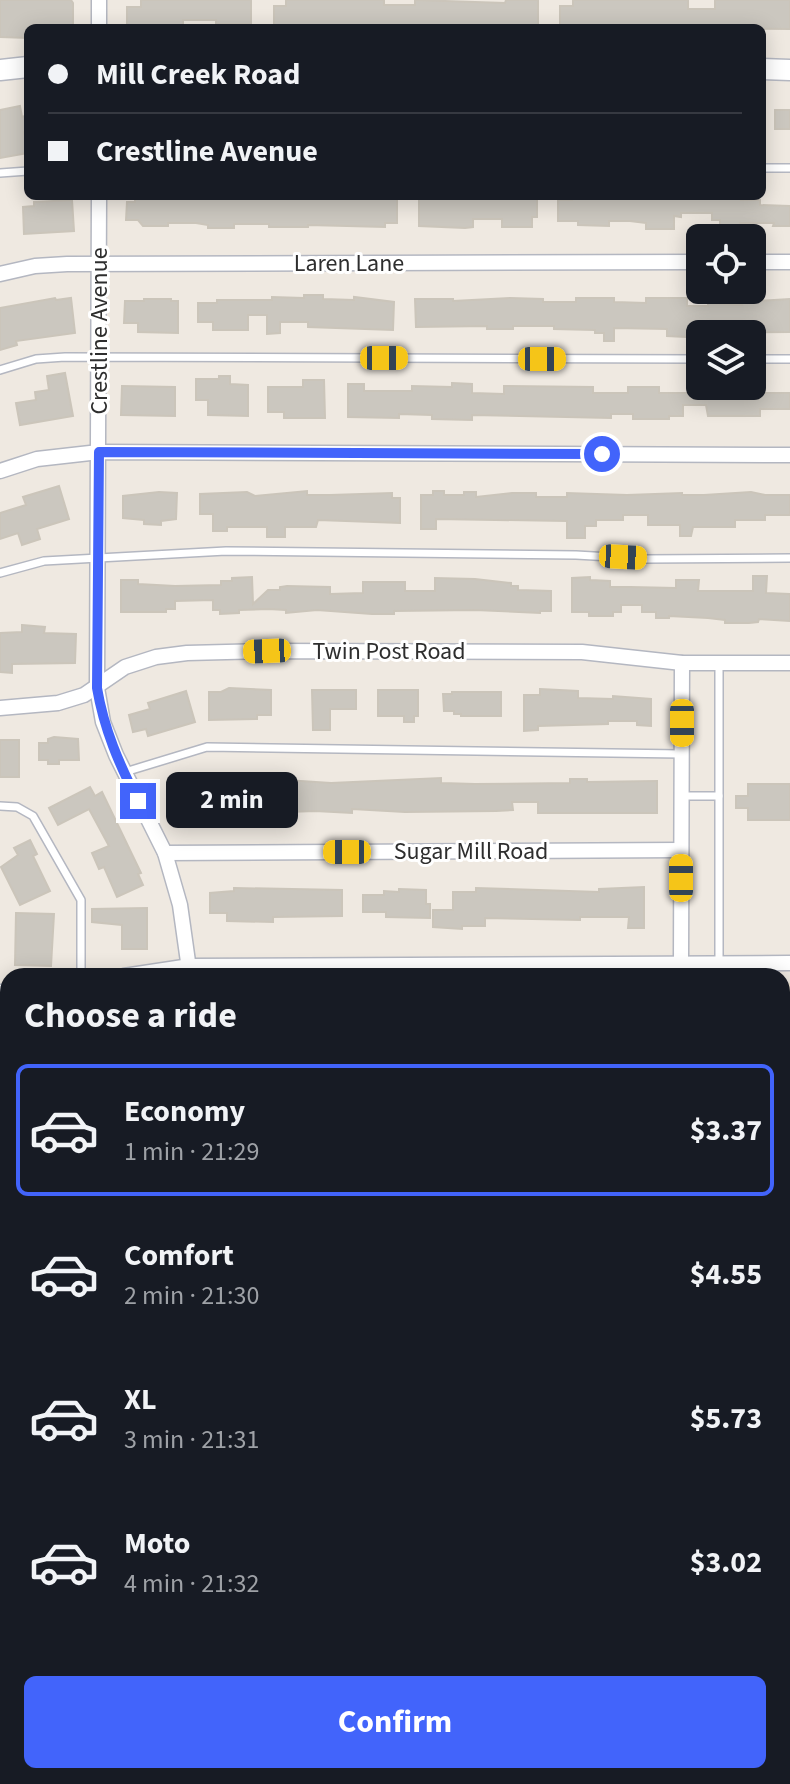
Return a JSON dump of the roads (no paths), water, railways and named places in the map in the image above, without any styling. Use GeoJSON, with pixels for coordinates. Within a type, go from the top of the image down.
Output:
{"type":"FeatureCollection","features":[{"type":"Feature","properties":{"kind":"street"},"geometry":{"type":"LineString","coordinates":[[99,0],[99,24]]}},
{"type":"Feature","properties":{"kind":"street"},"geometry":{"type":"LineString","coordinates":[[0,70],[24,67]]}},
{"type":"Feature","properties":{"kind":"street"},"geometry":{"type":"LineString","coordinates":[[766,69],[790,70]]}},
{"type":"Feature","properties":{"kind":"street","name":"Crestline Avenue"},"geometry":{"type":"LineString","coordinates":[[99,200],[97,688],[103,722],[123,773],[165,853],[180,905],[190,968]]}},
{"type":"Feature","properties":{"kind":"street","name":"Laren Lane"},"geometry":{"type":"LineString","coordinates":[[0,274],[35,266],[99,264],[686,262]]}},
{"type":"Feature","properties":{"kind":"street"},"geometry":{"type":"LineString","coordinates":[[766,262],[790,262]]}},
{"type":"Feature","properties":{"kind":"street"},"geometry":{"type":"LineString","coordinates":[[0,471],[37,459],[99,452],[790,455]]}},
{"type":"Feature","properties":{"kind":"street","name":"Twin Post Road"},"geometry":{"type":"LineString","coordinates":[[0,708],[58,703],[84,695],[125,667],[156,657],[187,653],[582,652],[682,663],[790,663]]}},
{"type":"Feature","properties":{"kind":"street"},"geometry":{"type":"LineString","coordinates":[[681,962],[682,663]]}},
{"type":"Feature","properties":{"kind":"street","name":"Sugar Mill Road"},"geometry":{"type":"LineString","coordinates":[[165,853],[681,850]]}},
{"type":"Feature","properties":{"kind":"street"},"geometry":{"type":"LineString","coordinates":[[354,968],[790,963]]}},
{"type":"Feature","properties":{"kind":"lane"},"geometry":{"type":"LineString","coordinates":[[766,168],[790,168]]}},
{"type":"Feature","properties":{"kind":"lane"},"geometry":{"type":"LineString","coordinates":[[0,173],[24,171]]}},
{"type":"Feature","properties":{"kind":"lane"},"geometry":{"type":"LineString","coordinates":[[0,370],[51,357],[686,359]]}},
{"type":"Feature","properties":{"kind":"lane"},"geometry":{"type":"LineString","coordinates":[[766,359],[790,359]]}},
{"type":"Feature","properties":{"kind":"lane"},"geometry":{"type":"LineString","coordinates":[[0,573],[44,561],[226,551],[576,555],[646,559],[790,558]]}},
{"type":"Feature","properties":{"kind":"lane"},"geometry":{"type":"LineString","coordinates":[[719,663],[719,962]]}},
{"type":"Feature","properties":{"kind":"lane"},"geometry":{"type":"LineString","coordinates":[[123,773],[207,747],[681,754]]}},
{"type":"Feature","properties":{"kind":"lane"},"geometry":{"type":"LineString","coordinates":[[681,796],[719,796]]}},
{"type":"Feature","properties":{"kind":"lane"},"geometry":{"type":"LineString","coordinates":[[0,806],[17,807],[33,816],[81,900],[81,968]]}}]}
